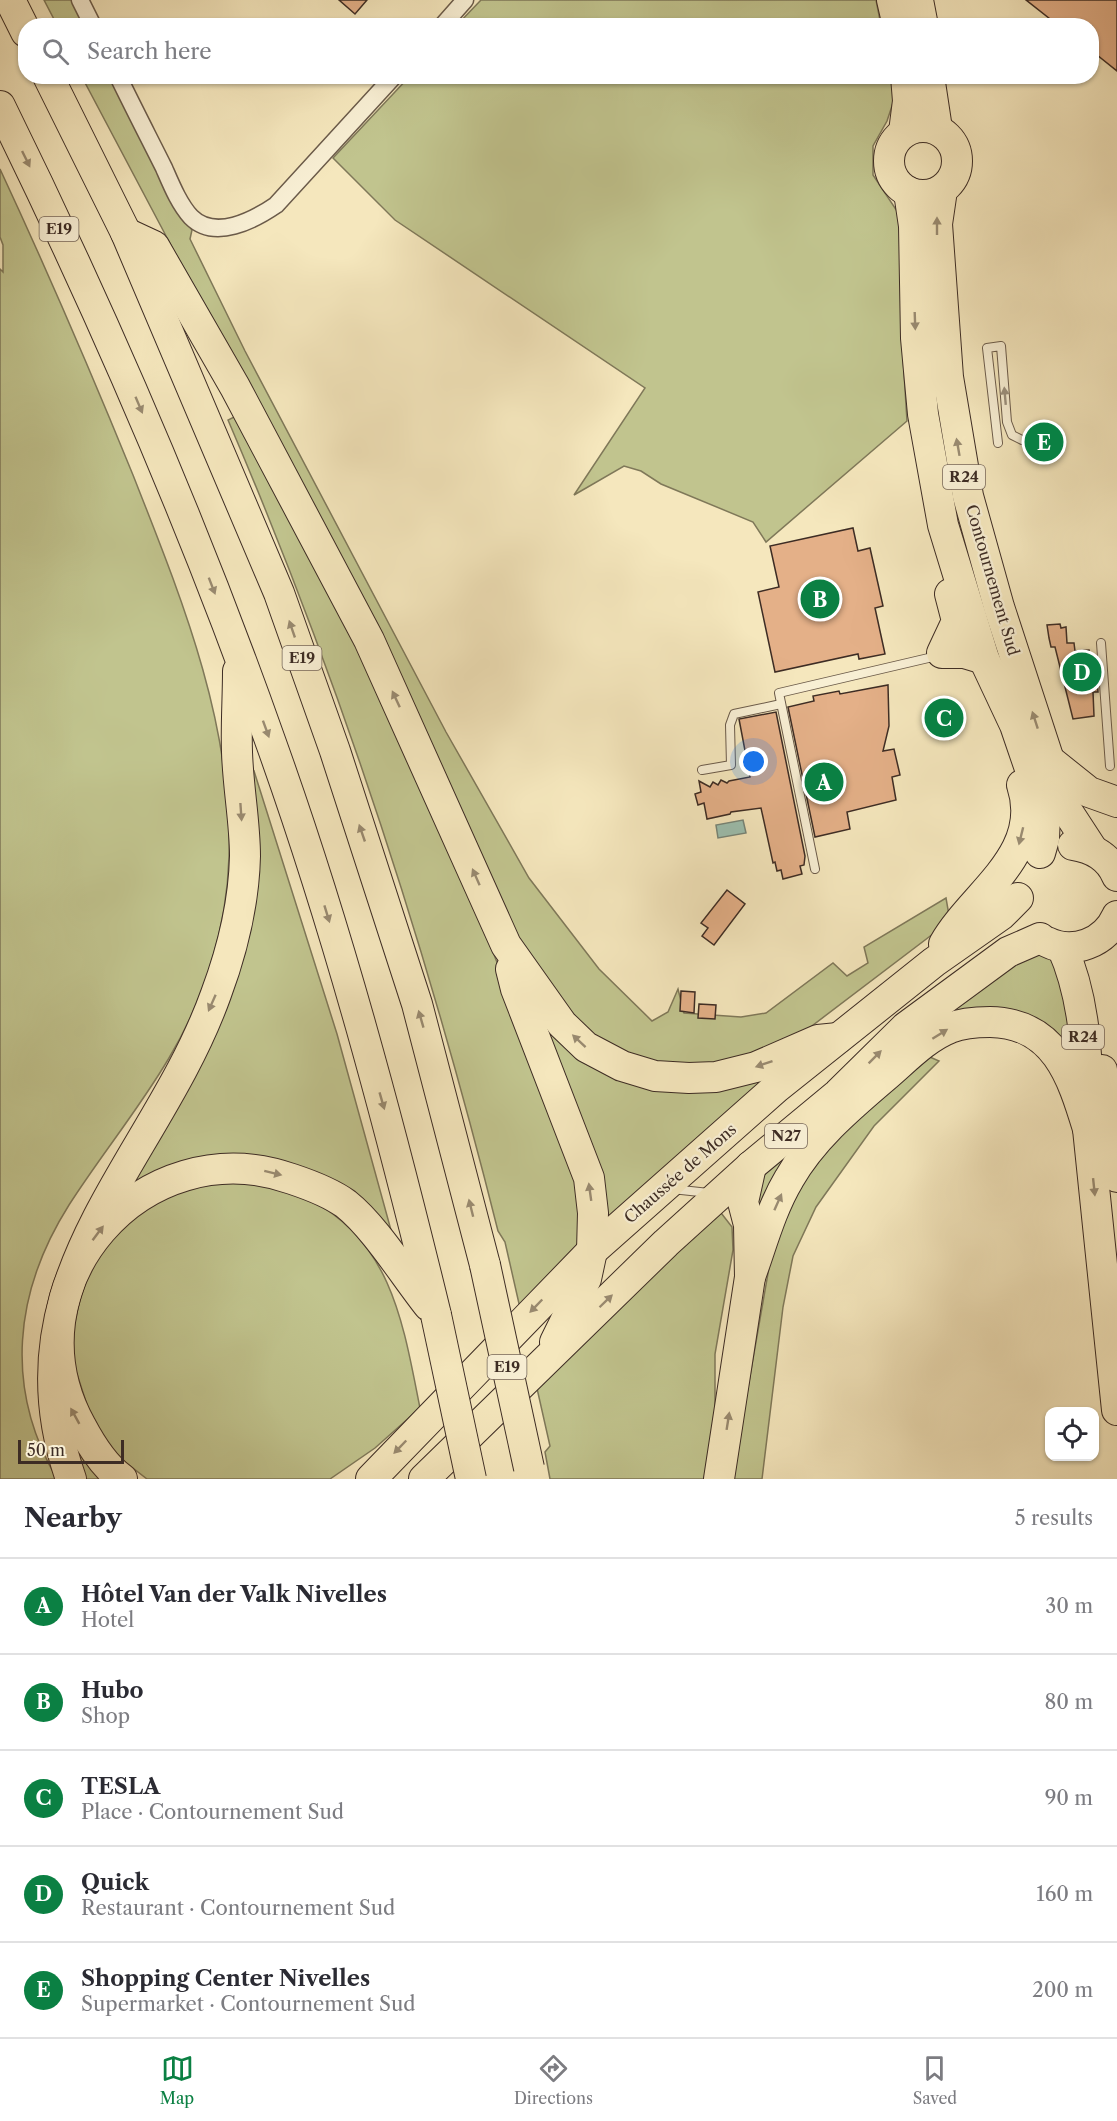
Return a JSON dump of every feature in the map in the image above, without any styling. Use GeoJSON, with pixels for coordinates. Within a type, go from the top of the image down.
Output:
{"type":"FeatureCollection","features":[{"type":"Feature","properties":{"kind":"highway"},"geometry":{"type":"LineString","coordinates":[[9,0],[19,18]]}},
{"type":"Feature","properties":{"kind":"highway"},"geometry":{"type":"LineString","coordinates":[[892,0],[896,18]]}},
{"type":"Feature","properties":{"kind":"highway"},"geometry":{"type":"LineString","coordinates":[[918,0],[921,18]]}},
{"type":"Feature","properties":{"kind":"highway","name":"E19"},"geometry":{"type":"LineString","coordinates":[[52,84],[126,233],[279,593],[335,752],[417,1004],[485,1264],[530,1474]]}},
{"type":"Feature","properties":{"kind":"highway"},"geometry":{"type":"LineString","coordinates":[[904,132],[908,101],[907,84]]}},
{"type":"Feature","properties":{"kind":"highway","name":"R24"},"geometry":{"type":"LineString","coordinates":[[930,84],[937,129],[951,140],[958,162],[950,183],[942,190]]}},
{"type":"Feature","properties":{"kind":"highway","name":"E19"},"geometry":{"type":"LineString","coordinates":[[0,106],[120,361],[239,654],[321,893],[395,1148],[436,1315],[471,1479]]}},
{"type":"Feature","properties":{"kind":"highway"},"geometry":{"type":"LineString","coordinates":[[937,129],[926,126],[904,132],[895,140],[889,163],[892,175],[899,185],[909,192],[931,195],[942,190]]}},
{"type":"Feature","properties":{"kind":"highway","name":"Contournement Sud"},"geometry":{"type":"LineString","coordinates":[[942,190],[938,208],[938,253],[948,377],[968,496],[999,607],[1064,806],[1092,849]]}},
{"type":"Feature","properties":{"kind":"highway","name":"Contournement Sud"},"geometry":{"type":"LineString","coordinates":[[909,192],[913,218],[916,338],[923,414],[943,525],[984,659],[1018,734],[1045,814],[1044,839],[1040,853]]}},
{"type":"Feature","properties":{"kind":"highway"},"geometry":{"type":"LineString","coordinates":[[126,233],[154,246],[235,387],[320,544],[408,723],[506,945],[549,1008],[586,1047],[622,1066],[655,1076],[716,1077],[773,1061],[818,1040],[838,1038]]}},
{"type":"Feature","properties":{"kind":"highway"},"geometry":{"type":"LineString","coordinates":[[934,963],[950,933],[1001,875],[1017,852],[1025,820],[1024,790],[1008,741],[987,694],[984,659],[964,653],[942,653],[957,621],[945,577],[943,525]]}},
{"type":"Feature","properties":{"kind":"highway"},"geometry":{"type":"LineString","coordinates":[[71,1479],[44,1420],[35,1373],[39,1323],[47,1286],[67,1239],[95,1191],[192,1049],[216,994],[237,921],[245,857],[237,754],[239,654]]}},
{"type":"Feature","properties":{"kind":"highway"},"geometry":{"type":"LineString","coordinates":[[1049,760],[1089,792],[1117,802]]}},
{"type":"Feature","properties":{"kind":"highway"},"geometry":{"type":"LineString","coordinates":[[1040,853],[1057,846],[1075,844],[1092,849]]}},
{"type":"Feature","properties":{"kind":"highway","name":"R24"},"geometry":{"type":"LineString","coordinates":[[1092,849],[1104,857],[1117,876]]}},
{"type":"Feature","properties":{"kind":"highway","name":"R24"},"geometry":{"type":"LineString","coordinates":[[1040,853],[1023,873],[1018,898],[1025,921],[1051,943],[1074,972],[1078,990],[1088,1090],[1088,1129],[1117,1410]]}},
{"type":"Feature","properties":{"kind":"highway","name":"Chaussée de Mons"},"geometry":{"type":"LineString","coordinates":[[370,1476],[592,1251],[662,1188],[776,1088],[934,963],[1001,915],[1018,898]]}},
{"type":"Feature","properties":{"kind":"highway"},"geometry":{"type":"LineString","coordinates":[[1051,943],[1079,947],[1094,941],[1105,934],[1117,916]]}},
{"type":"Feature","properties":{"kind":"highway","name":"R24"},"geometry":{"type":"LineString","coordinates":[[1094,941],[1091,970],[1117,1177]]}},
{"type":"Feature","properties":{"kind":"highway","name":"N27"},"geometry":{"type":"LineString","coordinates":[[424,1479],[719,1194],[838,1094],[906,1027],[1008,952],[1051,943]]}},
{"type":"Feature","properties":{"kind":"highway"},"geometry":{"type":"LineString","coordinates":[[506,945],[516,989],[588,1179],[593,1213],[592,1251],[586,1279],[564,1319],[549,1356]]}},
{"type":"Feature","properties":{"kind":"highway"},"geometry":{"type":"LineString","coordinates":[[750,1277],[776,1205],[789,1179],[812,1148],[838,1117],[926,1042],[949,1028],[975,1022],[1004,1023],[1028,1030],[1049,1044],[1061,1059],[1077,1093],[1088,1129]]}},
{"type":"Feature","properties":{"kind":"highway"},"geometry":{"type":"LineString","coordinates":[[719,1479],[750,1277],[749,1226],[743,1202],[751,1166]]}},
{"type":"Feature","properties":{"kind":"highway"},"geometry":{"type":"LineString","coordinates":[[122,1479],[112,1472],[87,1438],[67,1401],[58,1354],[61,1308],[78,1265],[99,1230],[130,1201],[177,1177],[224,1168],[269,1171],[310,1185],[345,1204],[377,1238],[436,1315]]}},
{"type":"Feature","properties":{"kind":"street"},"geometry":{"type":"LineString","coordinates":[[81,0],[89,18]]}},
{"type":"Feature","properties":{"kind":"street"},"geometry":{"type":"LineString","coordinates":[[448,18],[465,0]]}},
{"type":"Feature","properties":{"kind":"street"},"geometry":{"type":"LineString","coordinates":[[122,84],[178,197],[192,218],[212,227],[233,227],[261,216],[276,205],[387,84]]}},
{"type":"Feature","properties":{"kind":"lane"},"geometry":{"type":"LineString","coordinates":[[998,443],[987,348],[1001,346],[1007,422],[1012,435],[1022,440]]}},
{"type":"Feature","properties":{"kind":"lane"},"geometry":{"type":"LineString","coordinates":[[1101,643],[1110,766]]}},
{"type":"Feature","properties":{"kind":"lane"},"geometry":{"type":"LineString","coordinates":[[815,869],[779,693],[908,665],[934,658],[942,653]]}},
{"type":"Feature","properties":{"kind":"lane"},"geometry":{"type":"LineString","coordinates":[[702,770],[731,765],[730,725],[734,714],[781,704]]}},
{"type":"Feature","properties":{"kind":"lane"},"geometry":{"type":"LineString","coordinates":[[662,1188],[719,1194]]}},
{"type":"Feature","properties":{"kind":"green space"},"geometry":{"type":"Polygon","coordinates":[[[44,0],[75,0],[84,18],[53,18],[44,0]]]}},
{"type":"Feature","properties":{"kind":"green space"},"geometry":{"type":"Polygon","coordinates":[[[481,0],[876,0],[880,18],[464,18],[481,0]]]}},
{"type":"Feature","properties":{"kind":"green space"},"geometry":{"type":"Polygon","coordinates":[[[86,84],[115,84],[176,208],[192,230],[190,239],[245,351],[446,732],[529,878],[599,969],[652,1021],[668,1012],[678,989],[684,1013],[741,1017],[766,1013],[833,963],[847,976],[868,963],[864,947],[946,898],[950,921],[796,1038],[718,1064],[670,1066],[633,1059],[595,1040],[523,953],[334,548],[235,357],[174,251],[86,84]]]}},
{"type":"Feature","properties":{"kind":"green space"},"geometry":{"type":"Polygon","coordinates":[[[402,84],[892,84],[895,97],[887,121],[873,146],[873,175],[899,214],[903,243],[903,357],[907,421],[766,542],[753,522],[661,484],[641,471],[624,466],[574,495],[645,388],[395,220],[333,158],[402,84]]]}},
{"type":"Feature","properties":{"kind":"green space"},"geometry":{"type":"Polygon","coordinates":[[[0,169],[85,360],[133,475],[186,614],[213,709],[228,807],[229,857],[224,910],[212,961],[193,1011],[169,1058],[69,1205],[36,1272],[27,1306],[22,1340],[23,1375],[29,1410],[40,1445],[57,1479],[0,1479],[0,269],[3,272],[3,245],[0,237],[0,169]]]}},
{"type":"Feature","properties":{"kind":"green space"},"geometry":{"type":"Polygon","coordinates":[[[238,415],[367,665],[493,952],[583,1186],[586,1245],[520,1308],[505,1242],[498,1231],[412,922],[308,618],[228,420],[238,415]]]}},
{"type":"Feature","properties":{"kind":"green space"},"geometry":{"type":"Polygon","coordinates":[[[254,771],[337,1034],[394,1241],[337,1191],[153,1178],[53,1313],[111,1479],[80,1479],[43,1347],[46,1312],[56,1281],[213,1021],[246,773],[254,771]]]}},
{"type":"Feature","properties":{"kind":"green space"},"geometry":{"type":"Polygon","coordinates":[[[1033,951],[1064,964],[1082,1078],[1039,1030],[920,1040],[761,1229],[751,1186],[875,1069],[1033,951]]]}},
{"type":"Feature","properties":{"kind":"green space"},"geometry":{"type":"Polygon","coordinates":[[[547,1022],[589,1060],[768,1080],[605,1222],[539,1026],[547,1022]]]}},
{"type":"Feature","properties":{"kind":"green space"},"geometry":{"type":"Polygon","coordinates":[[[923,1054],[939,1061],[874,1126],[816,1207],[793,1256],[783,1307],[762,1479],[732,1479],[774,1239],[798,1186],[836,1135],[923,1054]]]}},
{"type":"Feature","properties":{"kind":"green space"},"geometry":{"type":"Polygon","coordinates":[[[251,1182],[312,1201],[339,1219],[361,1240],[378,1264],[400,1319],[420,1408],[375,1448],[330,1479],[147,1479],[120,1458],[94,1426],[73,1362],[72,1336],[85,1275],[115,1232],[138,1211],[172,1193],[215,1183],[251,1182]]]}},
{"type":"Feature","properties":{"kind":"green space"},"geometry":{"type":"Polygon","coordinates":[[[718,1209],[732,1227],[733,1250],[715,1354],[715,1422],[708,1479],[550,1479],[545,1452],[550,1446],[536,1384],[718,1209]]]}},
{"type":"Feature","properties":{"kind":"shaded area"},"geometry":{"type":"Polygon","coordinates":[[[743,820],[746,833],[718,838],[716,825],[743,820]]]}},
{"type":"Feature","properties":{"kind":"building"},"geometry":{"type":"Polygon","coordinates":[[[339,0],[367,0],[355,14],[339,0]]]}},
{"type":"Feature","properties":{"kind":"building"},"geometry":{"type":"Polygon","coordinates":[[[1026,0],[1117,0],[1117,71],[1099,57],[1099,18],[1049,18],[1026,0]]]}},
{"type":"Feature","properties":{"kind":"building"},"geometry":{"type":"Polygon","coordinates":[[[853,528],[858,551],[870,548],[883,606],[875,608],[885,654],[859,659],[858,654],[775,672],[758,592],[779,587],[770,546],[853,528]]]}},
{"type":"Feature","properties":{"kind":"building"},"geometry":{"type":"Polygon","coordinates":[[[1060,624],[1061,628],[1066,627],[1067,643],[1074,643],[1075,651],[1089,650],[1090,657],[1095,657],[1098,692],[1093,692],[1094,716],[1073,719],[1055,647],[1051,647],[1047,625],[1060,624]]]}},
{"type":"Feature","properties":{"kind":"building"},"geometry":{"type":"Polygon","coordinates":[[[888,685],[889,726],[883,751],[894,749],[900,775],[892,777],[896,800],[847,812],[850,829],[815,837],[788,707],[814,701],[813,696],[839,691],[840,694],[888,685]]]}},
{"type":"Feature","properties":{"kind":"building"},"geometry":{"type":"Polygon","coordinates":[[[776,712],[805,856],[804,865],[800,866],[802,874],[783,879],[781,870],[777,871],[775,862],[773,863],[761,808],[731,812],[707,819],[704,803],[698,805],[695,794],[701,792],[699,781],[710,787],[713,782],[718,785],[721,780],[727,783],[750,777],[739,719],[776,712]]]}},
{"type":"Feature","properties":{"kind":"building"},"geometry":{"type":"Polygon","coordinates":[[[727,890],[745,904],[714,945],[702,936],[708,928],[701,923],[727,890]]]}},
{"type":"Feature","properties":{"kind":"building"},"geometry":{"type":"Polygon","coordinates":[[[681,991],[695,992],[694,1013],[680,1011],[681,991]]]}},
{"type":"Feature","properties":{"kind":"building"},"geometry":{"type":"Polygon","coordinates":[[[699,1004],[716,1005],[715,1019],[698,1018],[699,1004]]]}},
{"type":"Feature","properties":{"kind":"place","name":"Shopping Center Nivelles"},"geometry":{"type":"Point","coordinates":[1044,442]}},
{"type":"Feature","properties":{"kind":"place","name":"Hubo"},"geometry":{"type":"Point","coordinates":[820,599]}},
{"type":"Feature","properties":{"kind":"place","name":"Quick"},"geometry":{"type":"Point","coordinates":[1082,672]}},
{"type":"Feature","properties":{"kind":"place","name":"TESLA"},"geometry":{"type":"Point","coordinates":[944,718]}},
{"type":"Feature","properties":{"kind":"place","name":"Hôtel Van der Valk Nivelles"},"geometry":{"type":"Point","coordinates":[824,782]}}]}
